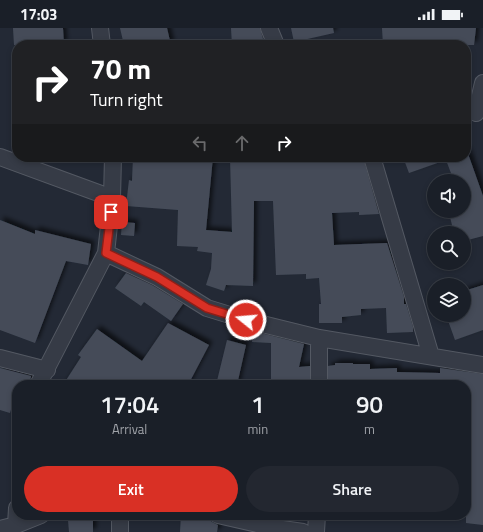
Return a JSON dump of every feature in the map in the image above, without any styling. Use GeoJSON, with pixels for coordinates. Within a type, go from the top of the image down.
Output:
{"type":"FeatureCollection","features":[{"type":"Feature","properties":{"kind":"street"},"geometry":{"type":"LineString","coordinates":[[100,28],[101,40]]}},
{"type":"Feature","properties":{"kind":"street"},"geometry":{"type":"LineString","coordinates":[[269,28],[274,40]]}},
{"type":"Feature","properties":{"kind":"street"},"geometry":{"type":"LineString","coordinates":[[475,113],[483,83]]}},
{"type":"Feature","properties":{"kind":"street"},"geometry":{"type":"LineString","coordinates":[[0,157],[12,161]]}},
{"type":"Feature","properties":{"kind":"street"},"geometry":{"type":"LineString","coordinates":[[14,162],[112,198]]}},
{"type":"Feature","properties":{"kind":"street"},"geometry":{"type":"LineString","coordinates":[[41,380],[106,253],[112,198],[112,162]]}},
{"type":"Feature","properties":{"kind":"street"},"geometry":{"type":"LineString","coordinates":[[373,162],[431,356]]}},
{"type":"Feature","properties":{"kind":"street"},"geometry":{"type":"LineString","coordinates":[[106,253],[157,277],[207,308],[246,320],[319,338],[483,365]]}},
{"type":"Feature","properties":{"kind":"street"},"geometry":{"type":"LineString","coordinates":[[319,338],[319,380]]}},
{"type":"Feature","properties":{"kind":"street"},"geometry":{"type":"LineString","coordinates":[[0,358],[47,370]]}},
{"type":"Feature","properties":{"kind":"street"},"geometry":{"type":"LineString","coordinates":[[16,520],[16,525]]}},
{"type":"Feature","properties":{"kind":"street"},"geometry":{"type":"LineString","coordinates":[[0,528],[16,525],[28,520]]}},
{"type":"Feature","properties":{"kind":"street"},"geometry":{"type":"LineString","coordinates":[[120,520],[120,532]]}},
{"type":"Feature","properties":{"kind":"street"},"geometry":{"type":"LineString","coordinates":[[240,520],[275,528],[303,532]]}},
{"type":"Feature","properties":{"kind":"street"},"geometry":{"type":"LineString","coordinates":[[316,532],[317,520]]}},
{"type":"Feature","properties":{"kind":"building"},"geometry":{"type":"Polygon","coordinates":[[[13,28],[63,28],[64,40],[14,40],[13,28]]]}},
{"type":"Feature","properties":{"kind":"building"},"geometry":{"type":"Polygon","coordinates":[[[120,28],[167,28],[170,40],[123,40],[120,28]]]}},
{"type":"Feature","properties":{"kind":"building"},"geometry":{"type":"Polygon","coordinates":[[[231,28],[260,28],[263,39],[259,40],[232,40],[231,28]]]}},
{"type":"Feature","properties":{"kind":"building"},"geometry":{"type":"Polygon","coordinates":[[[291,28],[333,28],[334,33],[303,40],[294,40],[291,28]]]}},
{"type":"Feature","properties":{"kind":"building"},"geometry":{"type":"Polygon","coordinates":[[[382,28],[476,28],[474,45],[471,45],[471,40],[383,40],[382,28]]]}},
{"type":"Feature","properties":{"kind":"building"},"geometry":{"type":"Polygon","coordinates":[[[133,162],[213,162],[206,230],[232,232],[230,162],[364,162],[379,214],[359,215],[359,212],[332,213],[334,245],[387,243],[404,297],[404,304],[406,304],[413,327],[413,332],[387,333],[386,308],[361,309],[361,315],[342,317],[342,323],[319,323],[319,304],[321,304],[319,278],[306,279],[306,274],[276,275],[273,201],[254,201],[253,286],[226,285],[224,291],[206,285],[211,269],[212,253],[197,251],[198,247],[177,246],[178,210],[126,206],[129,180],[132,181],[133,162]]]}},
{"type":"Feature","properties":{"kind":"building"},"geometry":{"type":"Polygon","coordinates":[[[405,162],[440,162],[409,173],[405,162]]]}},
{"type":"Feature","properties":{"kind":"building"},"geometry":{"type":"Polygon","coordinates":[[[447,162],[471,162],[483,196],[483,236],[471,239],[471,226],[452,226],[450,218],[471,218],[471,174],[451,174],[447,162]]]}},
{"type":"Feature","properties":{"kind":"building"},"geometry":{"type":"Polygon","coordinates":[[[0,220],[35,234],[35,230],[91,244],[88,265],[66,261],[35,343],[0,330],[0,220]]]}},
{"type":"Feature","properties":{"kind":"building"},"geometry":{"type":"Polygon","coordinates":[[[122,222],[135,223],[134,236],[121,235],[122,222]]]}},
{"type":"Feature","properties":{"kind":"building"},"geometry":{"type":"Polygon","coordinates":[[[126,273],[152,285],[183,304],[171,321],[144,302],[141,306],[115,288],[126,273]]]}},
{"type":"Feature","properties":{"kind":"building"},"geometry":{"type":"Polygon","coordinates":[[[483,285],[483,330],[455,340],[449,322],[471,322],[471,289],[483,285]]]}},
{"type":"Feature","properties":{"kind":"building"},"geometry":{"type":"Polygon","coordinates":[[[168,323],[209,345],[191,380],[66,380],[81,357],[78,355],[97,329],[142,361],[168,323]]]}},
{"type":"Feature","properties":{"kind":"building"},"geometry":{"type":"Polygon","coordinates":[[[253,331],[304,344],[299,367],[310,366],[310,380],[271,380],[271,343],[252,342],[253,331]]]}},
{"type":"Feature","properties":{"kind":"building"},"geometry":{"type":"Polygon","coordinates":[[[227,340],[246,345],[238,380],[217,380],[227,340]]]}},
{"type":"Feature","properties":{"kind":"building"},"geometry":{"type":"Polygon","coordinates":[[[335,363],[370,364],[370,369],[397,368],[397,372],[440,373],[440,368],[483,374],[483,525],[466,523],[466,520],[471,520],[471,380],[328,380],[328,366],[335,365],[335,363]]]}},
{"type":"Feature","properties":{"kind":"building"},"geometry":{"type":"Polygon","coordinates":[[[0,368],[31,376],[30,380],[12,380],[12,406],[10,413],[0,410],[0,368]]]}},
{"type":"Feature","properties":{"kind":"building"},"geometry":{"type":"Polygon","coordinates":[[[68,520],[93,520],[93,532],[69,532],[68,520]]]}},
{"type":"Feature","properties":{"kind":"building"},"geometry":{"type":"Polygon","coordinates":[[[181,520],[210,520],[218,525],[217,532],[180,532],[181,520]]]}},
{"type":"Feature","properties":{"kind":"route"},"geometry":{"type":"LineString","coordinates":[[111,212],[106,253],[157,277],[207,308],[246,320]]}}]}
